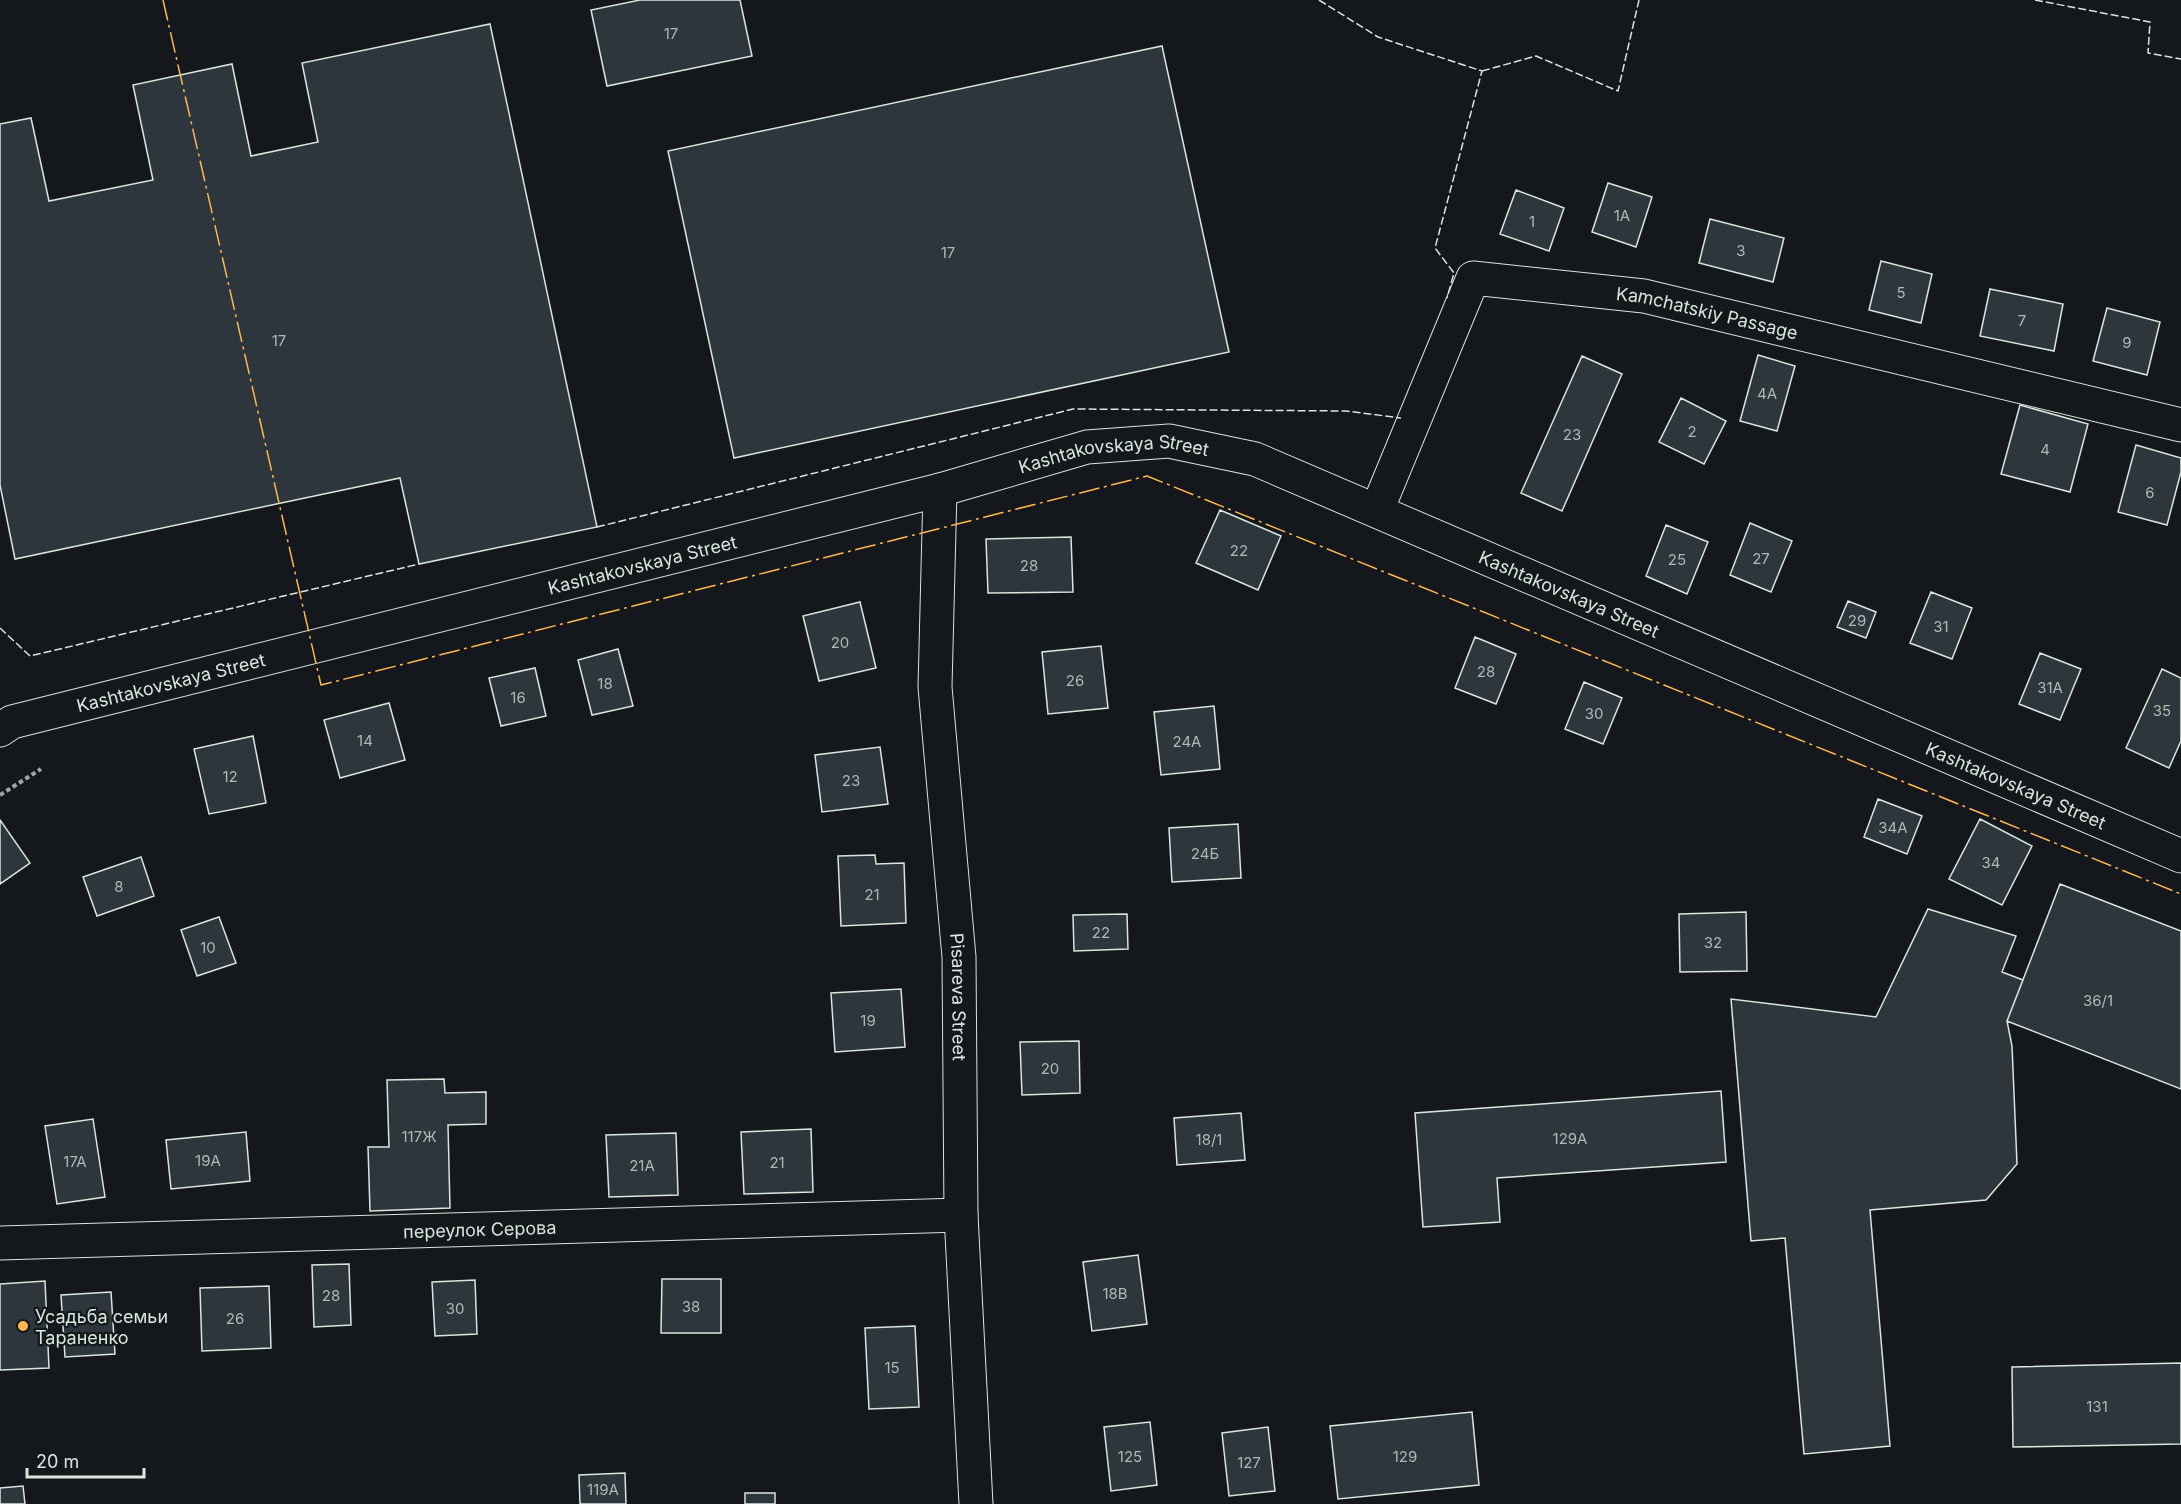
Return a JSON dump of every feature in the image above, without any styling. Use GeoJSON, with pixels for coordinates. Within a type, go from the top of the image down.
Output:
{"type":"FeatureCollection","features":[{"type":"Feature","properties":{"kind":"street","name":"Kamchatskiy Passage"},"geometry":{"type":"LineString","coordinates":[[1377,510],[1473,278],[1644,296],[2181,425]]}},
{"type":"Feature","properties":{"kind":"street","name":"Kashtakovskaya Street"},"geometry":{"type":"LineString","coordinates":[[4,718],[939,490],[1086,447],[1169,441],[1255,459],[2181,856]]}},
{"type":"Feature","properties":{"kind":"street","name":"Pisareva Street"},"geometry":{"type":"LineString","coordinates":[[939,490],[935,687],[959,957],[961,1215],[976,1504]]}},
{"type":"Feature","properties":{"kind":"street","name":"переулок Серова"},"geometry":{"type":"LineString","coordinates":[[0,1243],[961,1215]]}},
{"type":"Feature","properties":{"kind":"path"},"geometry":{"type":"LineString","coordinates":[[0,795],[41,769]]}},
{"type":"Feature","properties":{"kind":"building"},"geometry":{"type":"Polygon","coordinates":[[[640,0],[740,0],[752,56],[607,86],[591,10],[640,0]]]}},
{"type":"Feature","properties":{"kind":"building"},"geometry":{"type":"Polygon","coordinates":[[[490,24],[597,527],[419,564],[400,478],[15,559],[0,485],[0,124],[31,118],[49,201],[153,180],[133,85],[232,64],[251,156],[318,142],[302,63],[490,24]]]}},
{"type":"Feature","properties":{"kind":"building"},"geometry":{"type":"Polygon","coordinates":[[[1162,46],[1229,352],[734,458],[668,151],[1162,46]]]}},
{"type":"Feature","properties":{"kind":"building"},"geometry":{"type":"Polygon","coordinates":[[[1608,183],[1652,197],[1636,247],[1592,232],[1608,183]]]}},
{"type":"Feature","properties":{"kind":"building"},"geometry":{"type":"Polygon","coordinates":[[[1516,190],[1564,208],[1549,251],[1500,234],[1516,190]]]}},
{"type":"Feature","properties":{"kind":"building"},"geometry":{"type":"Polygon","coordinates":[[[1710,219],[1784,238],[1773,282],[1699,263],[1710,219]]]}},
{"type":"Feature","properties":{"kind":"building"},"geometry":{"type":"Polygon","coordinates":[[[1881,261],[1932,274],[1921,323],[1869,310],[1881,261]]]}},
{"type":"Feature","properties":{"kind":"building"},"geometry":{"type":"Polygon","coordinates":[[[1990,289],[2063,304],[2054,351],[1980,336],[1990,289]]]}},
{"type":"Feature","properties":{"kind":"building"},"geometry":{"type":"Polygon","coordinates":[[[2107,308],[2160,322],[2147,375],[2093,361],[2107,308]]]}},
{"type":"Feature","properties":{"kind":"building"},"geometry":{"type":"Polygon","coordinates":[[[1758,355],[1795,366],[1777,431],[1740,421],[1758,355]]]}},
{"type":"Feature","properties":{"kind":"building"},"geometry":{"type":"Polygon","coordinates":[[[1582,356],[1622,374],[1562,511],[1521,493],[1582,356]]]}},
{"type":"Feature","properties":{"kind":"building"},"geometry":{"type":"Polygon","coordinates":[[[1681,398],[1726,421],[1704,464],[1659,442],[1681,398]]]}},
{"type":"Feature","properties":{"kind":"building"},"geometry":{"type":"Polygon","coordinates":[[[2020,405],[2088,424],[2070,492],[2001,474],[2020,405]]]}},
{"type":"Feature","properties":{"kind":"building"},"geometry":{"type":"Polygon","coordinates":[[[2136,445],[2181,458],[2181,472],[2167,525],[2118,512],[2136,445]]]}},
{"type":"Feature","properties":{"kind":"building"},"geometry":{"type":"Polygon","coordinates":[[[1220,510],[1281,536],[1258,590],[1196,563],[1220,510]]]}},
{"type":"Feature","properties":{"kind":"building"},"geometry":{"type":"Polygon","coordinates":[[[1750,523],[1792,541],[1771,592],[1730,575],[1750,523]]]}},
{"type":"Feature","properties":{"kind":"building"},"geometry":{"type":"Polygon","coordinates":[[[1666,525],[1708,542],[1687,594],[1646,576],[1666,525]]]}},
{"type":"Feature","properties":{"kind":"building"},"geometry":{"type":"Polygon","coordinates":[[[1071,537],[1073,592],[988,593],[986,539],[1071,537]]]}},
{"type":"Feature","properties":{"kind":"building"},"geometry":{"type":"Polygon","coordinates":[[[1931,592],[1972,608],[1952,659],[1910,643],[1931,592]]]}},
{"type":"Feature","properties":{"kind":"building"},"geometry":{"type":"Polygon","coordinates":[[[1848,601],[1876,612],[1866,638],[1837,627],[1848,601]]]}},
{"type":"Feature","properties":{"kind":"building"},"geometry":{"type":"Polygon","coordinates":[[[860,602],[876,668],[819,681],[803,616],[860,602]]]}},
{"type":"Feature","properties":{"kind":"building"},"geometry":{"type":"Polygon","coordinates":[[[1475,637],[1516,654],[1496,704],[1455,688],[1475,637]]]}},
{"type":"Feature","properties":{"kind":"building"},"geometry":{"type":"Polygon","coordinates":[[[1101,646],[1108,708],[1048,714],[1042,652],[1101,646]]]}},
{"type":"Feature","properties":{"kind":"building"},"geometry":{"type":"Polygon","coordinates":[[[618,649],[633,706],[592,715],[578,660],[618,649]]]}},
{"type":"Feature","properties":{"kind":"building"},"geometry":{"type":"Polygon","coordinates":[[[2040,653],[2081,669],[2060,720],[2019,704],[2040,653]]]}},
{"type":"Feature","properties":{"kind":"building"},"geometry":{"type":"Polygon","coordinates":[[[535,668],[546,716],[501,726],[489,678],[535,668]]]}},
{"type":"Feature","properties":{"kind":"building"},"geometry":{"type":"Polygon","coordinates":[[[2162,669],[2181,678],[2181,741],[2169,768],[2126,748],[2162,669]]]}},
{"type":"Feature","properties":{"kind":"building"},"geometry":{"type":"Polygon","coordinates":[[[1584,682],[1622,698],[1603,744],[1565,729],[1584,682]]]}},
{"type":"Feature","properties":{"kind":"building"},"geometry":{"type":"Polygon","coordinates":[[[389,703],[405,760],[340,778],[324,720],[389,703]]]}},
{"type":"Feature","properties":{"kind":"building"},"geometry":{"type":"Polygon","coordinates":[[[1214,706],[1220,769],[1161,775],[1154,712],[1214,706]]]}},
{"type":"Feature","properties":{"kind":"building"},"geometry":{"type":"Polygon","coordinates":[[[253,736],[266,803],[209,814],[194,749],[253,736]]]}},
{"type":"Feature","properties":{"kind":"building"},"geometry":{"type":"Polygon","coordinates":[[[880,747],[888,804],[822,812],[815,755],[880,747]]]}},
{"type":"Feature","properties":{"kind":"building"},"geometry":{"type":"Polygon","coordinates":[[[1878,799],[1922,816],[1907,854],[1864,837],[1878,799]]]}},
{"type":"Feature","properties":{"kind":"building"},"geometry":{"type":"Polygon","coordinates":[[[1980,819],[2032,846],[2002,905],[1949,879],[1980,819]]]}},
{"type":"Feature","properties":{"kind":"building"},"geometry":{"type":"Polygon","coordinates":[[[0,820],[30,863],[0,884],[0,820]]]}},
{"type":"Feature","properties":{"kind":"building"},"geometry":{"type":"Polygon","coordinates":[[[1238,824],[1241,878],[1172,882],[1169,828],[1238,824]]]}},
{"type":"Feature","properties":{"kind":"building"},"geometry":{"type":"Polygon","coordinates":[[[875,855],[876,864],[904,863],[906,923],[841,926],[838,856],[875,855]]]}},
{"type":"Feature","properties":{"kind":"building"},"geometry":{"type":"Polygon","coordinates":[[[141,857],[154,896],[97,916],[83,877],[141,857]]]}},
{"type":"Feature","properties":{"kind":"building"},"geometry":{"type":"Polygon","coordinates":[[[2060,884],[2181,931],[2181,1089],[2007,1021],[2060,884]]]}},
{"type":"Feature","properties":{"kind":"building"},"geometry":{"type":"Polygon","coordinates":[[[1928,909],[2016,936],[2002,972],[2023,980],[2007,1021],[2012,1046],[2017,1164],[1986,1200],[1870,1210],[1890,1446],[1804,1454],[1785,1238],[1751,1241],[1731,999],[1876,1017],[1928,909]]]}},
{"type":"Feature","properties":{"kind":"building"},"geometry":{"type":"Polygon","coordinates":[[[1746,912],[1747,971],[1680,972],[1679,914],[1746,912]]]}},
{"type":"Feature","properties":{"kind":"building"},"geometry":{"type":"Polygon","coordinates":[[[1127,914],[1128,949],[1074,951],[1073,915],[1127,914]]]}},
{"type":"Feature","properties":{"kind":"building"},"geometry":{"type":"Polygon","coordinates":[[[219,917],[236,963],[197,976],[181,930],[219,917]]]}},
{"type":"Feature","properties":{"kind":"building"},"geometry":{"type":"Polygon","coordinates":[[[901,989],[905,1047],[835,1052],[831,993],[901,989]]]}},
{"type":"Feature","properties":{"kind":"building"},"geometry":{"type":"Polygon","coordinates":[[[1079,1041],[1080,1093],[1022,1095],[1020,1042],[1079,1041]]]}},
{"type":"Feature","properties":{"kind":"building"},"geometry":{"type":"Polygon","coordinates":[[[444,1079],[445,1093],[486,1092],[486,1124],[448,1125],[450,1208],[370,1211],[368,1147],[389,1147],[387,1080],[444,1079]]]}},
{"type":"Feature","properties":{"kind":"building"},"geometry":{"type":"Polygon","coordinates":[[[1721,1091],[1726,1162],[1497,1178],[1500,1222],[1423,1227],[1415,1113],[1721,1091]]]}},
{"type":"Feature","properties":{"kind":"building"},"geometry":{"type":"Polygon","coordinates":[[[1241,1113],[1245,1160],[1177,1165],[1174,1118],[1241,1113]]]}},
{"type":"Feature","properties":{"kind":"building"},"geometry":{"type":"Polygon","coordinates":[[[93,1119],[105,1197],[57,1204],[45,1126],[93,1119]]]}},
{"type":"Feature","properties":{"kind":"building"},"geometry":{"type":"Polygon","coordinates":[[[811,1129],[813,1192],[744,1194],[741,1132],[811,1129]]]}},
{"type":"Feature","properties":{"kind":"building"},"geometry":{"type":"Polygon","coordinates":[[[246,1132],[250,1181],[171,1189],[166,1140],[246,1132]]]}},
{"type":"Feature","properties":{"kind":"building"},"geometry":{"type":"Polygon","coordinates":[[[676,1133],[678,1195],[609,1197],[606,1135],[676,1133]]]}},
{"type":"Feature","properties":{"kind":"building"},"geometry":{"type":"Polygon","coordinates":[[[1138,1255],[1147,1324],[1092,1331],[1083,1262],[1138,1255]]]}},
{"type":"Feature","properties":{"kind":"building"},"geometry":{"type":"Polygon","coordinates":[[[349,1264],[351,1325],[314,1327],[312,1265],[349,1264]]]}},
{"type":"Feature","properties":{"kind":"building"},"geometry":{"type":"Polygon","coordinates":[[[662,1279],[721,1279],[721,1333],[661,1333],[662,1279]]]}},
{"type":"Feature","properties":{"kind":"building"},"geometry":{"type":"Polygon","coordinates":[[[475,1280],[477,1334],[435,1336],[432,1282],[475,1280]]]}},
{"type":"Feature","properties":{"kind":"building","name":"Усадьба семьи Тараненко"},"geometry":{"type":"Polygon","coordinates":[[[45,1281],[49,1368],[0,1370],[0,1284],[45,1281]]]}},
{"type":"Feature","properties":{"kind":"building"},"geometry":{"type":"Polygon","coordinates":[[[269,1286],[271,1348],[202,1351],[200,1288],[269,1286]]]}},
{"type":"Feature","properties":{"kind":"building"},"geometry":{"type":"Polygon","coordinates":[[[111,1292],[115,1354],[65,1357],[61,1295],[111,1292]]]}},
{"type":"Feature","properties":{"kind":"building"},"geometry":{"type":"Polygon","coordinates":[[[915,1326],[919,1407],[869,1409],[865,1328],[915,1326]]]}},
{"type":"Feature","properties":{"kind":"building"},"geometry":{"type":"Polygon","coordinates":[[[2181,1363],[2181,1444],[2013,1447],[2012,1367],[2181,1363]]]}},
{"type":"Feature","properties":{"kind":"building"},"geometry":{"type":"Polygon","coordinates":[[[1472,1412],[1479,1485],[1338,1499],[1330,1426],[1472,1412]]]}},
{"type":"Feature","properties":{"kind":"building"},"geometry":{"type":"Polygon","coordinates":[[[1150,1422],[1157,1485],[1111,1491],[1104,1427],[1150,1422]]]}},
{"type":"Feature","properties":{"kind":"building"},"geometry":{"type":"Polygon","coordinates":[[[1268,1427],[1275,1491],[1229,1496],[1222,1433],[1268,1427]]]}},
{"type":"Feature","properties":{"kind":"building"},"geometry":{"type":"Polygon","coordinates":[[[625,1473],[626,1504],[580,1504],[579,1475],[625,1473]]]}},
{"type":"Feature","properties":{"kind":"building"},"geometry":{"type":"Polygon","coordinates":[[[23,1486],[25,1504],[0,1504],[0,1488],[23,1486]]]}},
{"type":"Feature","properties":{"kind":"building"},"geometry":{"type":"Polygon","coordinates":[[[745,1493],[775,1493],[775,1504],[745,1504],[745,1493]]]}},
{"type":"Feature","properties":{"kind":"fence"},"geometry":{"type":"LineString","coordinates":[[1319,0],[1378,37],[1482,71],[1435,248],[1454,273],[1447,298]]}},
{"type":"Feature","properties":{"kind":"fence"},"geometry":{"type":"LineString","coordinates":[[1482,71],[1536,56],[1618,91],[1639,0]]}},
{"type":"Feature","properties":{"kind":"fence"},"geometry":{"type":"LineString","coordinates":[[2035,0],[2150,22],[2148,53],[2181,59]]}},
{"type":"Feature","properties":{"kind":"fence"},"geometry":{"type":"LineString","coordinates":[[597,527],[1073,409],[1346,411],[1401,418]]}},
{"type":"Feature","properties":{"kind":"fence"},"geometry":{"type":"LineString","coordinates":[[0,628],[30,656],[419,564]]}},
{"type":"Feature","properties":{"kind":"power"},"geometry":{"type":"LineString","coordinates":[[163,0],[321,685],[1147,476],[2181,894]]}},
{"type":"Feature","properties":{"kind":"place","name":"Усадьба семьи Тараненко"},"geometry":{"type":"Point","coordinates":[23,1326]}}]}
